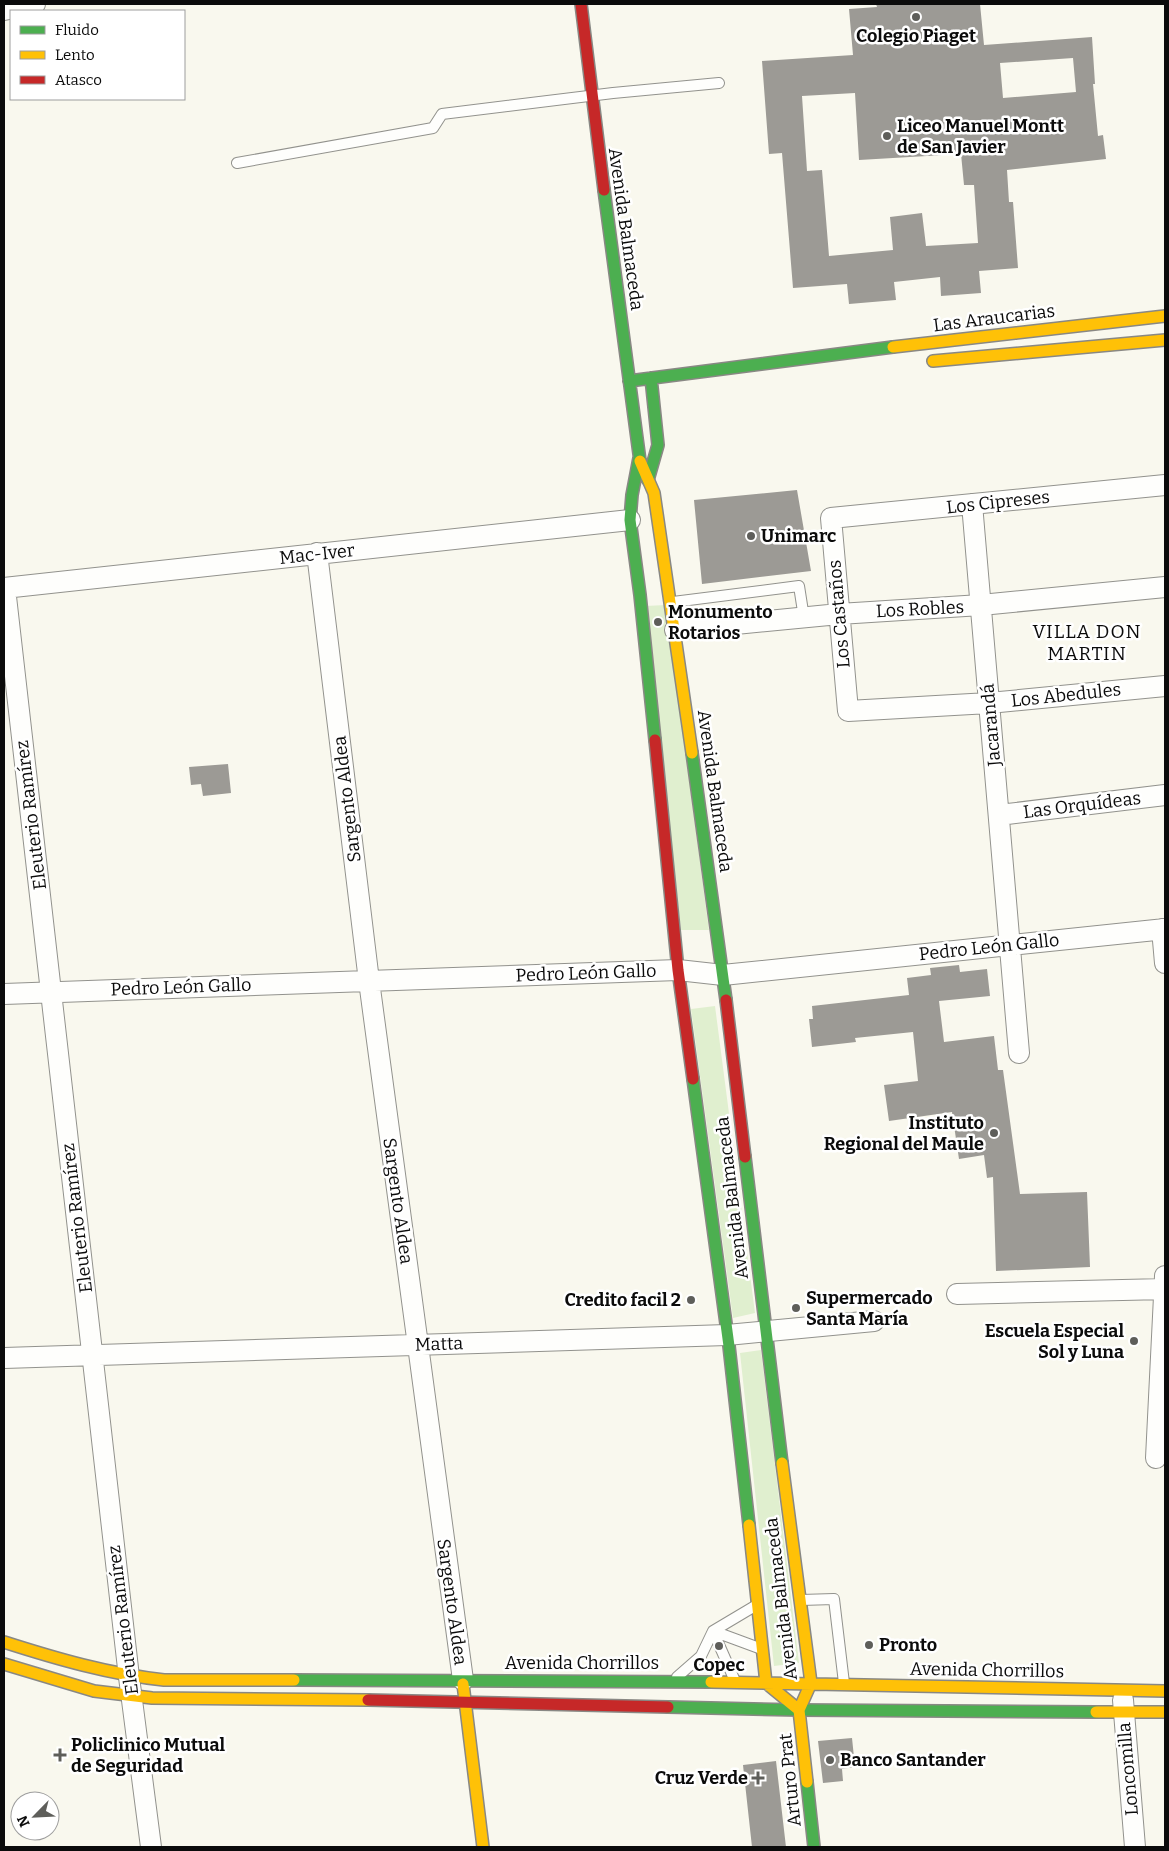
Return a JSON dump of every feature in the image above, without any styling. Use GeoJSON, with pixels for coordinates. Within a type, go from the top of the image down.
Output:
{"type":"FeatureCollection","features":[{"type":"Feature","properties":{"kind":"main road","name":"Avenida Balmaceda"},"geometry":{"type":"LineString","coordinates":[[581,4],[640,458],[654,493],[723,975],[796,1600],[811,1683],[800,1710],[766,1682],[762,1604],[678,970],[640,595],[630,520],[632,495],[640,458]]}},
{"type":"Feature","properties":{"kind":"main road","name":"Las Araucarias"},"geometry":{"type":"LineString","coordinates":[[629,381],[827,355],[1165,316]]}},
{"type":"Feature","properties":{"kind":"main road","name":"Las Araucarias"},"geometry":{"type":"LineString","coordinates":[[917,362],[1165,340]]}},
{"type":"Feature","properties":{"kind":"main road","name":"Las Araucarias"},"geometry":{"type":"LineString","coordinates":[[827,355],[871,361]]}},
{"type":"Feature","properties":{"kind":"main road"},"geometry":{"type":"LineString","coordinates":[[648,480],[658,445],[651,378]]}},
{"type":"Feature","properties":{"kind":"main road","name":"Avenida Chorrillos"},"geometry":{"type":"LineString","coordinates":[[4,1642],[102,1671],[130,1686],[174,1699],[466,1702],[800,1710],[1123,1710],[1165,1712]]}},
{"type":"Feature","properties":{"kind":"main road","name":"Avenida Chorrillos"},"geometry":{"type":"LineString","coordinates":[[4,1664],[77,1686],[130,1686],[164,1680],[463,1680],[766,1682],[1165,1691]]}},
{"type":"Feature","properties":{"kind":"main road","name":"Sargento Aldea"},"geometry":{"type":"LineString","coordinates":[[463,1680],[483,1847]]}},
{"type":"Feature","properties":{"kind":"main road","name":"Arturo Prat"},"geometry":{"type":"LineString","coordinates":[[800,1710],[814,1847]]}},
{"type":"Feature","properties":{"kind":"street"},"geometry":{"type":"LineString","coordinates":[[4,10],[35,4]]}},
{"type":"Feature","properties":{"kind":"street","name":"Los Cipreses"},"geometry":{"type":"LineString","coordinates":[[831,518],[1165,485]]}},
{"type":"Feature","properties":{"kind":"street","name":"Jacarandá"},"geometry":{"type":"LineString","coordinates":[[972,504],[1019,1053]]}},
{"type":"Feature","properties":{"kind":"street","name":"Los Castaños"},"geometry":{"type":"LineString","coordinates":[[831,518],[848,711]]}},
{"type":"Feature","properties":{"kind":"street","name":"Mac-Iver"},"geometry":{"type":"LineString","coordinates":[[4,588],[630,520]]}},
{"type":"Feature","properties":{"kind":"street","name":"Sargento Aldea"},"geometry":{"type":"LineString","coordinates":[[317,554],[369,981],[463,1680]]}},
{"type":"Feature","properties":{"kind":"street","name":"Los Robles"},"geometry":{"type":"LineString","coordinates":[[675,630],[839,614],[980,605],[1165,587]]}},
{"type":"Feature","properties":{"kind":"street","name":"Eleuterio Ramírez"},"geometry":{"type":"LineString","coordinates":[[4,588],[130,1686],[151,1847]]}},
{"type":"Feature","properties":{"kind":"street","name":"Los Abedules"},"geometry":{"type":"LineString","coordinates":[[848,711],[989,703],[1165,686]]}},
{"type":"Feature","properties":{"kind":"street","name":"Las Orquídeas"},"geometry":{"type":"LineString","coordinates":[[999,815],[1165,795]]}},
{"type":"Feature","properties":{"kind":"street"},"geometry":{"type":"LineString","coordinates":[[1164,929],[1165,963]]}},
{"type":"Feature","properties":{"kind":"street","name":"Pedro León Gallo"},"geometry":{"type":"LineString","coordinates":[[4,994],[678,970],[723,975],[1164,929]]}},
{"type":"Feature","properties":{"kind":"street"},"geometry":{"type":"LineString","coordinates":[[1156,1458],[1165,1276]]}},
{"type":"Feature","properties":{"kind":"street"},"geometry":{"type":"LineString","coordinates":[[956,1294],[1165,1289]]}},
{"type":"Feature","properties":{"kind":"street","name":"Matta"},"geometry":{"type":"LineString","coordinates":[[4,1358],[727,1335],[874,1321]]}},
{"type":"Feature","properties":{"kind":"street","name":"Loncomilla"},"geometry":{"type":"LineString","coordinates":[[1123,1690],[1123,1710],[1135,1847]]}},
{"type":"Feature","properties":{"kind":"lane"},"geometry":{"type":"LineString","coordinates":[[237,163],[432,128],[442,114],[719,83]]}},
{"type":"Feature","properties":{"kind":"lane"},"geometry":{"type":"LineString","coordinates":[[671,602],[800,586],[804,618]]}},
{"type":"Feature","properties":{"kind":"lane"},"geometry":{"type":"LineString","coordinates":[[796,1600],[834,1599],[844,1684]]}},
{"type":"Feature","properties":{"kind":"lane"},"geometry":{"type":"LineString","coordinates":[[672,1682],[700,1656],[713,1631],[762,1604]]}},
{"type":"Feature","properties":{"kind":"lane"},"geometry":{"type":"LineString","coordinates":[[713,1631],[763,1649]]}},
{"type":"Feature","properties":{"kind":"lane"},"geometry":{"type":"LineString","coordinates":[[713,1631],[735,1682]]}},
{"type":"Feature","properties":{"kind":"green space"},"geometry":{"type":"Polygon","coordinates":[[[666,605],[709,930],[681,930],[645,606],[666,605]]]}},
{"type":"Feature","properties":{"kind":"green space"},"geometry":{"type":"Polygon","coordinates":[[[715,1006],[755,1313],[733,1318],[691,1009],[715,1006]]]}},
{"type":"Feature","properties":{"kind":"green space"},"geometry":{"type":"Polygon","coordinates":[[[761,1350],[799,1663],[774,1666],[740,1353],[761,1350]]]}},
{"type":"Feature","properties":{"kind":"building"},"geometry":{"type":"Polygon","coordinates":[[[876,4],[980,4],[984,45],[1092,37],[1095,84],[1093,84],[1098,136],[1103,135],[1106,159],[1007,170],[1009,202],[1013,202],[1018,268],[979,271],[981,293],[941,296],[940,277],[894,282],[896,300],[849,304],[847,284],[793,288],[782,153],[769,154],[762,61],[853,55],[849,9],[877,7],[876,4]],[[1073,58],[1000,63],[1003,98],[1076,92],[1073,58]],[[855,93],[802,96],[807,171],[822,170],[829,256],[893,250],[890,217],[922,213],[926,246],[978,243],[974,185],[964,185],[961,154],[859,160],[855,93]]]}},
{"type":"Feature","properties":{"kind":"building","name":"Unimarc"},"geometry":{"type":"Polygon","coordinates":[[[797,490],[811,571],[702,584],[694,500],[797,490]]]}},
{"type":"Feature","properties":{"kind":"building"},"geometry":{"type":"Polygon","coordinates":[[[228,764],[231,793],[203,796],[201,784],[191,785],[189,767],[228,764]]]}},
{"type":"Feature","properties":{"kind":"building"},"geometry":{"type":"Polygon","coordinates":[[[959,965],[960,972],[987,969],[990,996],[939,1001],[944,1042],[994,1036],[998,1070],[1003,1070],[1020,1194],[1087,1192],[1090,1267],[996,1271],[993,1177],[987,1178],[984,1155],[959,1159],[952,1112],[889,1121],[884,1085],[918,1081],[913,1032],[855,1038],[856,1042],[812,1047],[809,1019],[813,1019],[812,1006],[909,995],[907,978],[931,975],[930,968],[959,965]]]}},
{"type":"Feature","properties":{"kind":"building"},"geometry":{"type":"Polygon","coordinates":[[[852,1738],[855,1767],[842,1769],[843,1781],[823,1783],[818,1741],[852,1738]]]}},
{"type":"Feature","properties":{"kind":"building"},"geometry":{"type":"Polygon","coordinates":[[[776,1761],[786,1847],[752,1847],[743,1765],[776,1761]]]}},
{"type":"Feature","properties":{"kind":"traffic: fast"},"geometry":{"type":"LineString","coordinates":[[604,190],[640,461]]}},
{"type":"Feature","properties":{"kind":"traffic: fast"},"geometry":{"type":"LineString","coordinates":[[629,381],[893,347]]}},
{"type":"Feature","properties":{"kind":"traffic: fast"},"geometry":{"type":"LineString","coordinates":[[648,480],[658,445],[651,378]]}},
{"type":"Feature","properties":{"kind":"traffic: fast"},"geometry":{"type":"LineString","coordinates":[[639,458],[632,495],[630,520],[655,740]]}},
{"type":"Feature","properties":{"kind":"traffic: fast"},"geometry":{"type":"LineString","coordinates":[[692,753],[726,1000]]}},
{"type":"Feature","properties":{"kind":"traffic: fast"},"geometry":{"type":"LineString","coordinates":[[693,1079],[729,1346],[749,1525]]}},
{"type":"Feature","properties":{"kind":"traffic: fast"},"geometry":{"type":"LineString","coordinates":[[745,1157],[782,1463]]}},
{"type":"Feature","properties":{"kind":"traffic: fast"},"geometry":{"type":"LineString","coordinates":[[294,1680],[711,1682]]}},
{"type":"Feature","properties":{"kind":"traffic: fast"},"geometry":{"type":"LineString","coordinates":[[668,1707],[1096,1712]]}},
{"type":"Feature","properties":{"kind":"traffic: fast"},"geometry":{"type":"LineString","coordinates":[[807,1782],[814,1847]]}},
{"type":"Feature","properties":{"kind":"traffic: slow"},"geometry":{"type":"LineString","coordinates":[[893,347],[1165,316]]}},
{"type":"Feature","properties":{"kind":"traffic: slow"},"geometry":{"type":"LineString","coordinates":[[933,361],[1165,340]]}},
{"type":"Feature","properties":{"kind":"traffic: slow"},"geometry":{"type":"LineString","coordinates":[[640,461],[654,493],[692,753]]}},
{"type":"Feature","properties":{"kind":"traffic: slow"},"geometry":{"type":"LineString","coordinates":[[782,1463],[811,1683],[799,1710],[807,1782]]}},
{"type":"Feature","properties":{"kind":"traffic: slow"},"geometry":{"type":"LineString","coordinates":[[749,1525],[766,1683],[799,1710]]}},
{"type":"Feature","properties":{"kind":"traffic: slow"},"geometry":{"type":"LineString","coordinates":[[4,1642],[83,1665],[123,1674],[164,1680],[294,1680]]}},
{"type":"Feature","properties":{"kind":"traffic: slow"},"geometry":{"type":"LineString","coordinates":[[4,1664],[94,1691],[152,1698],[368,1700]]}},
{"type":"Feature","properties":{"kind":"traffic: slow"},"geometry":{"type":"LineString","coordinates":[[711,1682],[1165,1691]]}},
{"type":"Feature","properties":{"kind":"traffic: slow"},"geometry":{"type":"LineString","coordinates":[[463,1684],[483,1847]]}},
{"type":"Feature","properties":{"kind":"traffic: slow"},"geometry":{"type":"LineString","coordinates":[[1096,1712],[1165,1712]]}},
{"type":"Feature","properties":{"kind":"traffic: jam"},"geometry":{"type":"LineString","coordinates":[[581,4],[604,190]]}},
{"type":"Feature","properties":{"kind":"traffic: jam"},"geometry":{"type":"LineString","coordinates":[[655,740],[678,970],[693,1079]]}},
{"type":"Feature","properties":{"kind":"traffic: jam"},"geometry":{"type":"LineString","coordinates":[[726,1000],[745,1157]]}},
{"type":"Feature","properties":{"kind":"traffic: jam"},"geometry":{"type":"LineString","coordinates":[[368,1700],[668,1707]]}},
{"type":"Feature","properties":{"kind":"place","name":"Colegio Piaget"},"geometry":{"type":"Point","coordinates":[916,17]}},
{"type":"Feature","properties":{"kind":"place","name":"Liceo Manuel Montt de San Javier"},"geometry":{"type":"Point","coordinates":[887,136]}},
{"type":"Feature","properties":{"kind":"place","name":"Unimarc"},"geometry":{"type":"Point","coordinates":[751,536]}},
{"type":"Feature","properties":{"kind":"place","name":"Monumento Rotarios"},"geometry":{"type":"Point","coordinates":[658,622]}},
{"type":"Feature","properties":{"kind":"place","name":"Instituto Regional del Maule"},"geometry":{"type":"Point","coordinates":[994,1133]}},
{"type":"Feature","properties":{"kind":"place","name":"Credito facil 2"},"geometry":{"type":"Point","coordinates":[691,1300]}},
{"type":"Feature","properties":{"kind":"place","name":"Supermercado Santa María"},"geometry":{"type":"Point","coordinates":[796,1308]}},
{"type":"Feature","properties":{"kind":"place","name":"Escuela Especial Sol y Luna"},"geometry":{"type":"Point","coordinates":[1134,1341]}},
{"type":"Feature","properties":{"kind":"place","name":"Pronto"},"geometry":{"type":"Point","coordinates":[869,1645]}},
{"type":"Feature","properties":{"kind":"place","name":"Copec"},"geometry":{"type":"Point","coordinates":[719,1646]}},
{"type":"Feature","properties":{"kind":"place","name":"Policlinico Mutual de Seguridad"},"geometry":{"type":"Point","coordinates":[60,1755]}},
{"type":"Feature","properties":{"kind":"place","name":"Banco Santander"},"geometry":{"type":"Point","coordinates":[830,1760]}},
{"type":"Feature","properties":{"kind":"place","name":"Cruz Verde"},"geometry":{"type":"Point","coordinates":[758,1778]}},
{"type":"Feature","properties":{"kind":"district","name":"VILLA DON MARTIN"},"geometry":{"type":"Point","coordinates":[1087,642]}}]}
